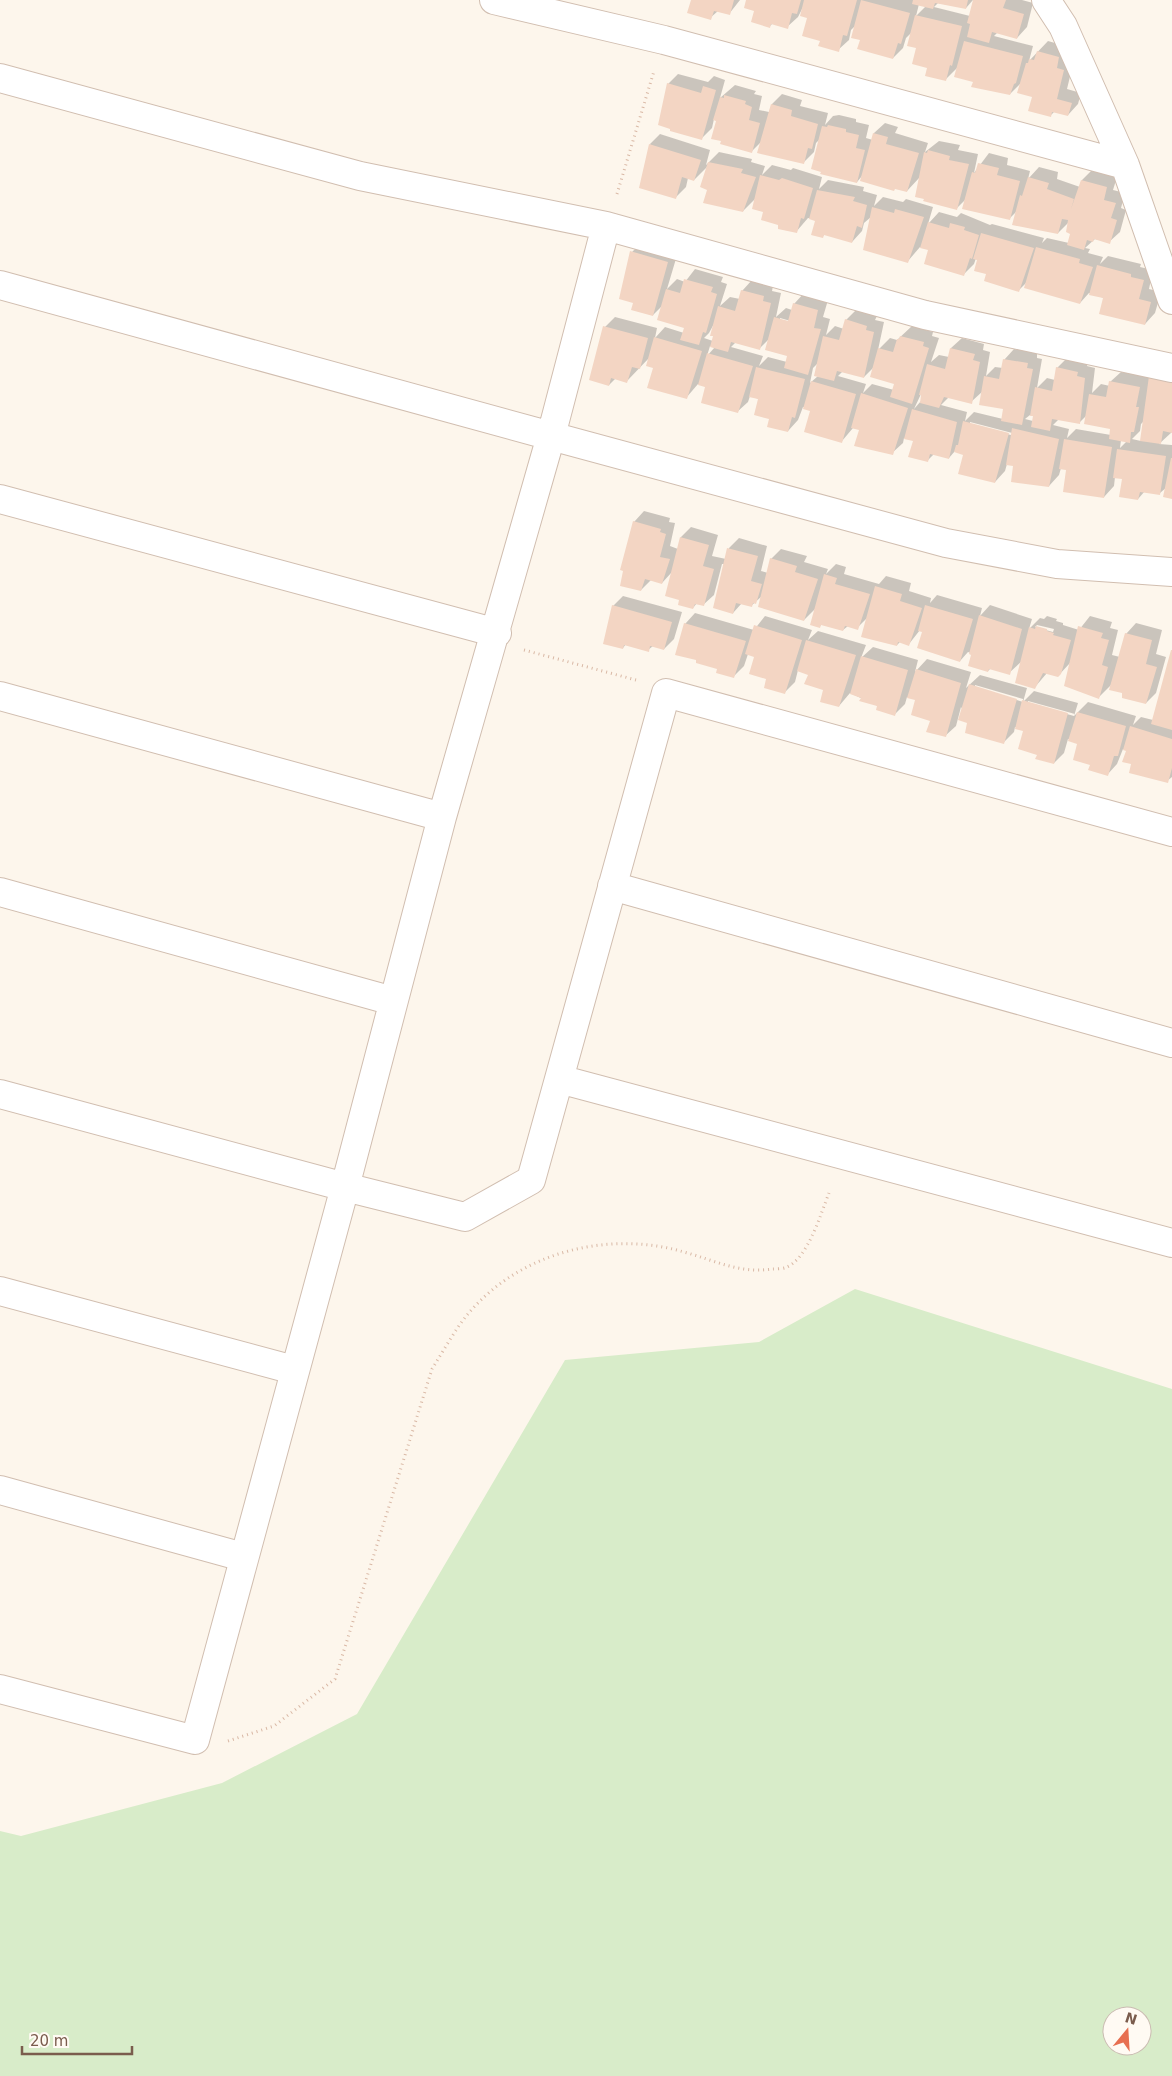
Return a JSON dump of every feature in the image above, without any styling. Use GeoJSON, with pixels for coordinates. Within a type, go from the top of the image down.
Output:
{"type":"FeatureCollection","features":[{"type":"Feature","properties":{"kind":"street"},"geometry":{"type":"LineString","coordinates":[[494,0],[664,40],[1125,165]]}},
{"type":"Feature","properties":{"kind":"street"},"geometry":{"type":"LineString","coordinates":[[1046,0],[1063,26],[1125,165],[1172,300]]}},
{"type":"Feature","properties":{"kind":"street"},"geometry":{"type":"LineString","coordinates":[[0,78],[360,176],[606,226],[925,314],[1172,368]]}},
{"type":"Feature","properties":{"kind":"street"},"geometry":{"type":"LineString","coordinates":[[0,1688],[195,1740],[243,1557],[345,1187],[442,817],[551,436],[606,226]]}},
{"type":"Feature","properties":{"kind":"street"},"geometry":{"type":"LineString","coordinates":[[0,286],[946,543],[1057,564],[1172,572]]}},
{"type":"Feature","properties":{"kind":"street"},"geometry":{"type":"LineString","coordinates":[[0,499],[496,633]]}},
{"type":"Feature","properties":{"kind":"street"},"geometry":{"type":"LineString","coordinates":[[0,1094],[464,1217],[532,1180],[666,693],[1172,832]]}},
{"type":"Feature","properties":{"kind":"street"},"geometry":{"type":"LineString","coordinates":[[0,696],[442,817]]}},
{"type":"Feature","properties":{"kind":"street"},"geometry":{"type":"LineString","coordinates":[[612,886],[1172,1043]]}},
{"type":"Feature","properties":{"kind":"street"},"geometry":{"type":"LineString","coordinates":[[0,892],[393,1001]]}},
{"type":"Feature","properties":{"kind":"street"},"geometry":{"type":"LineString","coordinates":[[560,1079],[1172,1242]]}},
{"type":"Feature","properties":{"kind":"street"},"geometry":{"type":"LineString","coordinates":[[0,1291],[294,1370]]}},
{"type":"Feature","properties":{"kind":"street"},"geometry":{"type":"LineString","coordinates":[[0,1490],[243,1557]]}},
{"type":"Feature","properties":{"kind":"path"},"geometry":{"type":"LineString","coordinates":[[606,226],[647,92]]}},
{"type":"Feature","properties":{"kind":"path"},"geometry":{"type":"LineString","coordinates":[[496,633],[516,648],[642,682],[666,693]]}},
{"type":"Feature","properties":{"kind":"path"},"geometry":{"type":"LineString","coordinates":[[195,1740],[232,1742],[274,1726],[336,1679],[432,1370],[455,1331],[477,1304],[513,1273],[546,1258],[581,1248],[606,1245],[648,1245],[684,1252],[715,1264],[756,1271],[787,1267],[801,1253],[814,1234],[829,1193]]}},
{"type":"Feature","properties":{"kind":"green space"},"geometry":{"type":"Polygon","coordinates":[[[855,1289],[1172,1389],[1172,2076],[0,2076],[0,1831],[21,1836],[222,1783],[357,1714],[565,1360],[759,1342],[855,1289]]]}},
{"type":"Feature","properties":{"kind":"building"},"geometry":{"type":"Polygon","coordinates":[[[691,0],[734,0],[730,15],[714,11],[711,20],[687,13],[691,0]]]}},
{"type":"Feature","properties":{"kind":"building"},"geometry":{"type":"Polygon","coordinates":[[[746,0],[801,0],[797,14],[792,13],[788,29],[771,24],[770,28],[751,22],[754,11],[744,8],[746,0]]]}},
{"type":"Feature","properties":{"kind":"building"},"geometry":{"type":"Polygon","coordinates":[[[804,0],[857,0],[847,36],[843,35],[839,52],[818,46],[820,41],[802,36],[807,18],[800,16],[804,0]]]}},
{"type":"Feature","properties":{"kind":"building"},"geometry":{"type":"Polygon","coordinates":[[[861,0],[910,13],[901,44],[898,43],[893,59],[857,49],[860,40],[851,38],[861,0]]]}},
{"type":"Feature","properties":{"kind":"building"},"geometry":{"type":"Polygon","coordinates":[[[913,0],[968,0],[966,9],[935,3],[933,9],[912,4],[913,0]]]}},
{"type":"Feature","properties":{"kind":"building"},"geometry":{"type":"Polygon","coordinates":[[[973,0],[1006,0],[1003,8],[1024,14],[1017,39],[992,32],[989,43],[967,37],[970,24],[967,23],[973,0]]]}},
{"type":"Feature","properties":{"kind":"building"},"geometry":{"type":"Polygon","coordinates":[[[915,15],[962,26],[952,66],[950,65],[946,81],[925,76],[927,68],[912,64],[916,48],[907,46],[915,15]]]}},
{"type":"Feature","properties":{"kind":"building"},"geometry":{"type":"Polygon","coordinates":[[[964,41],[1023,56],[1016,83],[1010,95],[971,87],[973,82],[954,77],[964,41]]]}},
{"type":"Feature","properties":{"kind":"building"},"geometry":{"type":"Polygon","coordinates":[[[1037,51],[1059,57],[1057,68],[1064,70],[1057,99],[1072,103],[1068,116],[1052,112],[1051,117],[1028,111],[1032,97],[1017,93],[1026,63],[1028,63],[1029,59],[1034,60],[1037,51]]]}},
{"type":"Feature","properties":{"kind":"building"},"geometry":{"type":"Polygon","coordinates":[[[667,83],[701,93],[703,86],[716,90],[702,140],[670,131],[670,129],[658,125],[667,83]]]}},
{"type":"Feature","properties":{"kind":"building"},"geometry":{"type":"Polygon","coordinates":[[[724,95],[746,101],[745,104],[752,107],[749,120],[760,123],[752,153],[720,144],[721,141],[711,139],[716,121],[713,120],[720,97],[724,98],[724,95]]]}},
{"type":"Feature","properties":{"kind":"building"},"geometry":{"type":"Polygon","coordinates":[[[771,104],[792,110],[791,116],[818,124],[812,149],[808,148],[804,164],[757,153],[771,104]]]}},
{"type":"Feature","properties":{"kind":"building"},"geometry":{"type":"Polygon","coordinates":[[[828,125],[846,129],[846,132],[859,135],[856,148],[865,150],[857,183],[820,174],[821,172],[811,169],[822,126],[827,127],[828,125]]]}},
{"type":"Feature","properties":{"kind":"building"},"geometry":{"type":"Polygon","coordinates":[[[873,133],[888,137],[886,144],[919,153],[907,192],[895,189],[894,191],[860,181],[873,133]]]}},
{"type":"Feature","properties":{"kind":"building"},"geometry":{"type":"Polygon","coordinates":[[[649,144],[701,160],[694,181],[682,177],[676,199],[639,188],[649,144]]]}},
{"type":"Feature","properties":{"kind":"building"},"geometry":{"type":"Polygon","coordinates":[[[928,150],[950,156],[949,160],[969,164],[957,210],[915,197],[924,152],[927,153],[928,150]]]}},
{"type":"Feature","properties":{"kind":"building"},"geometry":{"type":"Polygon","coordinates":[[[708,162],[743,169],[741,173],[756,177],[743,212],[703,203],[707,190],[700,187],[708,162]]]}},
{"type":"Feature","properties":{"kind":"building"},"geometry":{"type":"Polygon","coordinates":[[[978,163],[999,168],[997,175],[1020,181],[1010,220],[962,209],[972,172],[975,173],[978,163]]]}},
{"type":"Feature","properties":{"kind":"building"},"geometry":{"type":"Polygon","coordinates":[[[760,175],[779,180],[782,178],[813,188],[804,219],[801,218],[797,233],[778,229],[778,225],[761,220],[763,212],[752,209],[760,175]]]}},
{"type":"Feature","properties":{"kind":"building"},"geometry":{"type":"Polygon","coordinates":[[[1028,177],[1049,183],[1047,189],[1074,199],[1071,209],[1081,180],[1107,187],[1104,200],[1116,203],[1111,218],[1117,220],[1110,244],[1094,239],[1093,242],[1087,240],[1084,250],[1067,245],[1070,234],[1066,232],[1068,220],[1062,219],[1058,234],[1012,225],[1020,195],[1022,196],[1028,177]]]}},
{"type":"Feature","properties":{"kind":"building"},"geometry":{"type":"Polygon","coordinates":[[[817,190],[855,197],[853,201],[867,205],[862,228],[857,226],[852,243],[824,235],[823,238],[811,235],[815,221],[809,219],[817,190]]]}},
{"type":"Feature","properties":{"kind":"building"},"geometry":{"type":"Polygon","coordinates":[[[872,207],[894,213],[895,209],[924,217],[908,263],[863,250],[872,207]]]}},
{"type":"Feature","properties":{"kind":"building"},"geometry":{"type":"Polygon","coordinates":[[[928,222],[949,228],[950,223],[965,227],[964,230],[979,235],[972,259],[970,258],[964,276],[924,264],[928,250],[920,248],[928,222]]]}},
{"type":"Feature","properties":{"kind":"building"},"geometry":{"type":"Polygon","coordinates":[[[981,233],[1034,248],[1019,292],[984,281],[986,274],[974,271],[977,260],[973,259],[981,233]]]}},
{"type":"Feature","properties":{"kind":"building"},"geometry":{"type":"Polygon","coordinates":[[[1036,247],[1080,259],[1079,263],[1093,267],[1080,304],[1024,288],[1036,247]]]}},
{"type":"Feature","properties":{"kind":"building"},"geometry":{"type":"Polygon","coordinates":[[[630,251],[668,262],[653,316],[631,310],[633,303],[619,299],[630,251]]]}},
{"type":"Feature","properties":{"kind":"building"},"geometry":{"type":"Polygon","coordinates":[[[1097,265],[1131,274],[1131,277],[1144,280],[1139,299],[1151,302],[1145,325],[1099,314],[1103,298],[1089,295],[1097,265]]]}},
{"type":"Feature","properties":{"kind":"building"},"geometry":{"type":"Polygon","coordinates":[[[684,279],[713,287],[711,292],[717,294],[706,333],[703,332],[699,345],[680,340],[684,328],[657,320],[666,289],[680,293],[684,279]]]}},
{"type":"Feature","properties":{"kind":"building"},"geometry":{"type":"Polygon","coordinates":[[[741,290],[764,296],[763,301],[771,303],[760,350],[731,342],[728,352],[710,347],[713,336],[710,336],[718,306],[735,311],[741,290]]]}},
{"type":"Feature","properties":{"kind":"building"},"geometry":{"type":"Polygon","coordinates":[[[793,303],[818,310],[814,328],[821,329],[808,375],[784,368],[787,356],[765,350],[774,317],[788,321],[793,303]]]}},
{"type":"Feature","properties":{"kind":"building"},"geometry":{"type":"Polygon","coordinates":[[[845,319],[867,326],[866,330],[874,332],[864,378],[837,371],[834,381],[814,376],[823,336],[839,340],[845,319]]]}},
{"type":"Feature","properties":{"kind":"building"},"geometry":{"type":"Polygon","coordinates":[[[603,326],[648,338],[640,369],[632,367],[627,383],[611,378],[609,386],[589,380],[603,326]]]}},
{"type":"Feature","properties":{"kind":"building"},"geometry":{"type":"Polygon","coordinates":[[[900,336],[924,342],[923,346],[929,348],[912,404],[890,397],[894,384],[870,377],[878,348],[893,352],[897,339],[900,336]]]}},
{"type":"Feature","properties":{"kind":"building"},"geometry":{"type":"Polygon","coordinates":[[[654,337],[702,351],[687,399],[647,388],[653,368],[646,366],[654,337]]]}},
{"type":"Feature","properties":{"kind":"building"},"geometry":{"type":"Polygon","coordinates":[[[950,348],[975,354],[973,360],[980,362],[972,404],[944,397],[939,408],[920,403],[921,395],[919,395],[927,364],[945,369],[950,348]]]}},
{"type":"Feature","properties":{"kind":"building"},"geometry":{"type":"Polygon","coordinates":[[[707,353],[753,366],[738,413],[701,403],[705,387],[698,385],[707,353]]]}},
{"type":"Feature","properties":{"kind":"building"},"geometry":{"type":"Polygon","coordinates":[[[1003,359],[1028,363],[1027,368],[1033,369],[1022,425],[1001,421],[1003,409],[979,405],[984,376],[999,379],[1003,359]]]}},
{"type":"Feature","properties":{"kind":"building"},"geometry":{"type":"Polygon","coordinates":[[[756,367],[805,379],[795,418],[792,417],[788,432],[767,427],[769,419],[754,415],[758,399],[749,397],[756,367]]]}},
{"type":"Feature","properties":{"kind":"building"},"geometry":{"type":"Polygon","coordinates":[[[1056,367],[1078,372],[1077,376],[1085,378],[1080,424],[1052,419],[1050,431],[1031,427],[1033,416],[1030,416],[1035,387],[1052,391],[1056,367]]]}},
{"type":"Feature","properties":{"kind":"building"},"geometry":{"type":"Polygon","coordinates":[[[1149,376],[1172,380],[1172,433],[1163,431],[1161,444],[1140,441],[1149,376]]]}},
{"type":"Feature","properties":{"kind":"building"},"geometry":{"type":"Polygon","coordinates":[[[811,381],[856,394],[842,443],[804,432],[810,411],[803,409],[811,381]]]}},
{"type":"Feature","properties":{"kind":"building"},"geometry":{"type":"Polygon","coordinates":[[[1109,381],[1140,387],[1136,407],[1139,407],[1134,432],[1131,432],[1130,443],[1109,439],[1110,429],[1084,424],[1089,394],[1106,397],[1109,381]]]}},
{"type":"Feature","properties":{"kind":"building"},"geometry":{"type":"Polygon","coordinates":[[[861,393],[908,408],[893,455],[854,446],[859,430],[851,428],[861,393]]]}},
{"type":"Feature","properties":{"kind":"building"},"geometry":{"type":"Polygon","coordinates":[[[912,409],[957,422],[949,459],[930,454],[928,462],[908,457],[913,441],[904,439],[912,409]]]}},
{"type":"Feature","properties":{"kind":"building"},"geometry":{"type":"Polygon","coordinates":[[[963,421],[1009,433],[995,483],[958,474],[963,455],[954,452],[956,445],[958,445],[963,421]]]}},
{"type":"Feature","properties":{"kind":"building"},"geometry":{"type":"Polygon","coordinates":[[[1012,428],[1059,439],[1049,487],[1011,482],[1013,466],[1006,465],[1012,428]]]}},
{"type":"Feature","properties":{"kind":"building"},"geometry":{"type":"Polygon","coordinates":[[[1064,439],[1112,447],[1104,498],[1063,492],[1066,470],[1059,469],[1064,439]]]}},
{"type":"Feature","properties":{"kind":"building"},"geometry":{"type":"Polygon","coordinates":[[[1117,449],[1166,456],[1160,495],[1140,492],[1138,500],[1119,497],[1122,479],[1113,478],[1117,449]]]}},
{"type":"Feature","properties":{"kind":"building"},"geometry":{"type":"Polygon","coordinates":[[[1172,458],[1172,499],[1163,497],[1172,458]]]}},
{"type":"Feature","properties":{"kind":"building"},"geometry":{"type":"Polygon","coordinates":[[[633,521],[661,529],[660,532],[666,534],[660,557],[670,559],[662,584],[645,579],[641,591],[620,586],[623,571],[620,570],[633,521]]]}},
{"type":"Feature","properties":{"kind":"building"},"geometry":{"type":"Polygon","coordinates":[[[680,537],[709,545],[703,566],[714,569],[704,606],[695,604],[693,609],[678,605],[679,600],[665,596],[680,537]]]}},
{"type":"Feature","properties":{"kind":"building"},"geometry":{"type":"Polygon","coordinates":[[[727,548],[758,556],[751,581],[762,584],[756,604],[753,603],[752,607],[736,603],[733,614],[713,608],[727,548]]]}},
{"type":"Feature","properties":{"kind":"building"},"geometry":{"type":"Polygon","coordinates":[[[770,558],[797,566],[795,572],[818,579],[804,621],[758,607],[770,558]]]}},
{"type":"Feature","properties":{"kind":"building"},"geometry":{"type":"Polygon","coordinates":[[[824,574],[837,578],[835,584],[870,594],[858,630],[845,626],[843,631],[821,625],[820,628],[810,625],[824,574]]]}},
{"type":"Feature","properties":{"kind":"building"},"geometry":{"type":"Polygon","coordinates":[[[875,586],[902,594],[900,601],[922,608],[909,646],[898,642],[897,646],[861,637],[875,586]]]}},
{"type":"Feature","properties":{"kind":"building"},"geometry":{"type":"Polygon","coordinates":[[[612,605],[672,622],[664,650],[650,646],[649,652],[624,645],[623,649],[603,644],[612,605]]]}},
{"type":"Feature","properties":{"kind":"building"},"geometry":{"type":"Polygon","coordinates":[[[925,605],[973,619],[960,662],[917,648],[922,632],[918,631],[925,605]]]}},
{"type":"Feature","properties":{"kind":"building"},"geometry":{"type":"Polygon","coordinates":[[[979,615],[1022,629],[1010,675],[989,669],[988,672],[968,666],[971,655],[969,654],[979,615]]]}},
{"type":"Feature","properties":{"kind":"building"},"geometry":{"type":"Polygon","coordinates":[[[684,623],[746,641],[734,678],[716,673],[717,669],[696,663],[696,660],[675,655],[684,623]]]}},
{"type":"Feature","properties":{"kind":"building"},"geometry":{"type":"Polygon","coordinates":[[[754,625],[802,640],[785,694],[764,688],[766,679],[749,674],[754,657],[745,654],[754,625]]]}},
{"type":"Feature","properties":{"kind":"building"},"geometry":{"type":"Polygon","coordinates":[[[1036,626],[1047,629],[1047,631],[1054,633],[1053,635],[1071,640],[1061,674],[1058,677],[1043,673],[1035,689],[1015,683],[1029,627],[1035,629],[1036,626]]]}},
{"type":"Feature","properties":{"kind":"building"},"geometry":{"type":"Polygon","coordinates":[[[1078,626],[1103,633],[1101,638],[1109,640],[1102,665],[1108,667],[1099,699],[1064,686],[1078,626]]]}},
{"type":"Feature","properties":{"kind":"building"},"geometry":{"type":"Polygon","coordinates":[[[1125,633],[1152,640],[1146,664],[1157,667],[1146,704],[1122,698],[1122,693],[1109,690],[1125,633]]]}},
{"type":"Feature","properties":{"kind":"building"},"geometry":{"type":"Polygon","coordinates":[[[806,640],[856,655],[839,707],[820,702],[823,690],[804,684],[808,675],[797,671],[806,640]]]}},
{"type":"Feature","properties":{"kind":"building"},"geometry":{"type":"Polygon","coordinates":[[[1172,650],[1172,730],[1151,724],[1172,650]]]}},
{"type":"Feature","properties":{"kind":"building"},"geometry":{"type":"Polygon","coordinates":[[[861,656],[908,670],[895,716],[876,710],[877,706],[859,701],[861,698],[850,694],[861,656]]]}},
{"type":"Feature","properties":{"kind":"building"},"geometry":{"type":"Polygon","coordinates":[[[916,669],[961,683],[946,737],[926,732],[930,721],[911,715],[915,700],[907,698],[916,669]]]}},
{"type":"Feature","properties":{"kind":"building"},"geometry":{"type":"Polygon","coordinates":[[[969,684],[1017,699],[1004,744],[965,733],[967,723],[958,720],[969,684]]]}},
{"type":"Feature","properties":{"kind":"building"},"geometry":{"type":"Polygon","coordinates":[[[1022,700],[1068,713],[1054,764],[1035,759],[1037,755],[1018,749],[1023,731],[1015,729],[1022,700]]]}},
{"type":"Feature","properties":{"kind":"building"},"geometry":{"type":"Polygon","coordinates":[[[1077,712],[1126,726],[1118,756],[1114,756],[1108,776],[1088,770],[1090,765],[1073,760],[1077,744],[1068,741],[1077,712]]]}},
{"type":"Feature","properties":{"kind":"building"},"geometry":{"type":"Polygon","coordinates":[[[1130,726],[1172,739],[1172,768],[1168,783],[1129,773],[1131,764],[1122,762],[1126,751],[1123,750],[1130,726]]]}}]}
